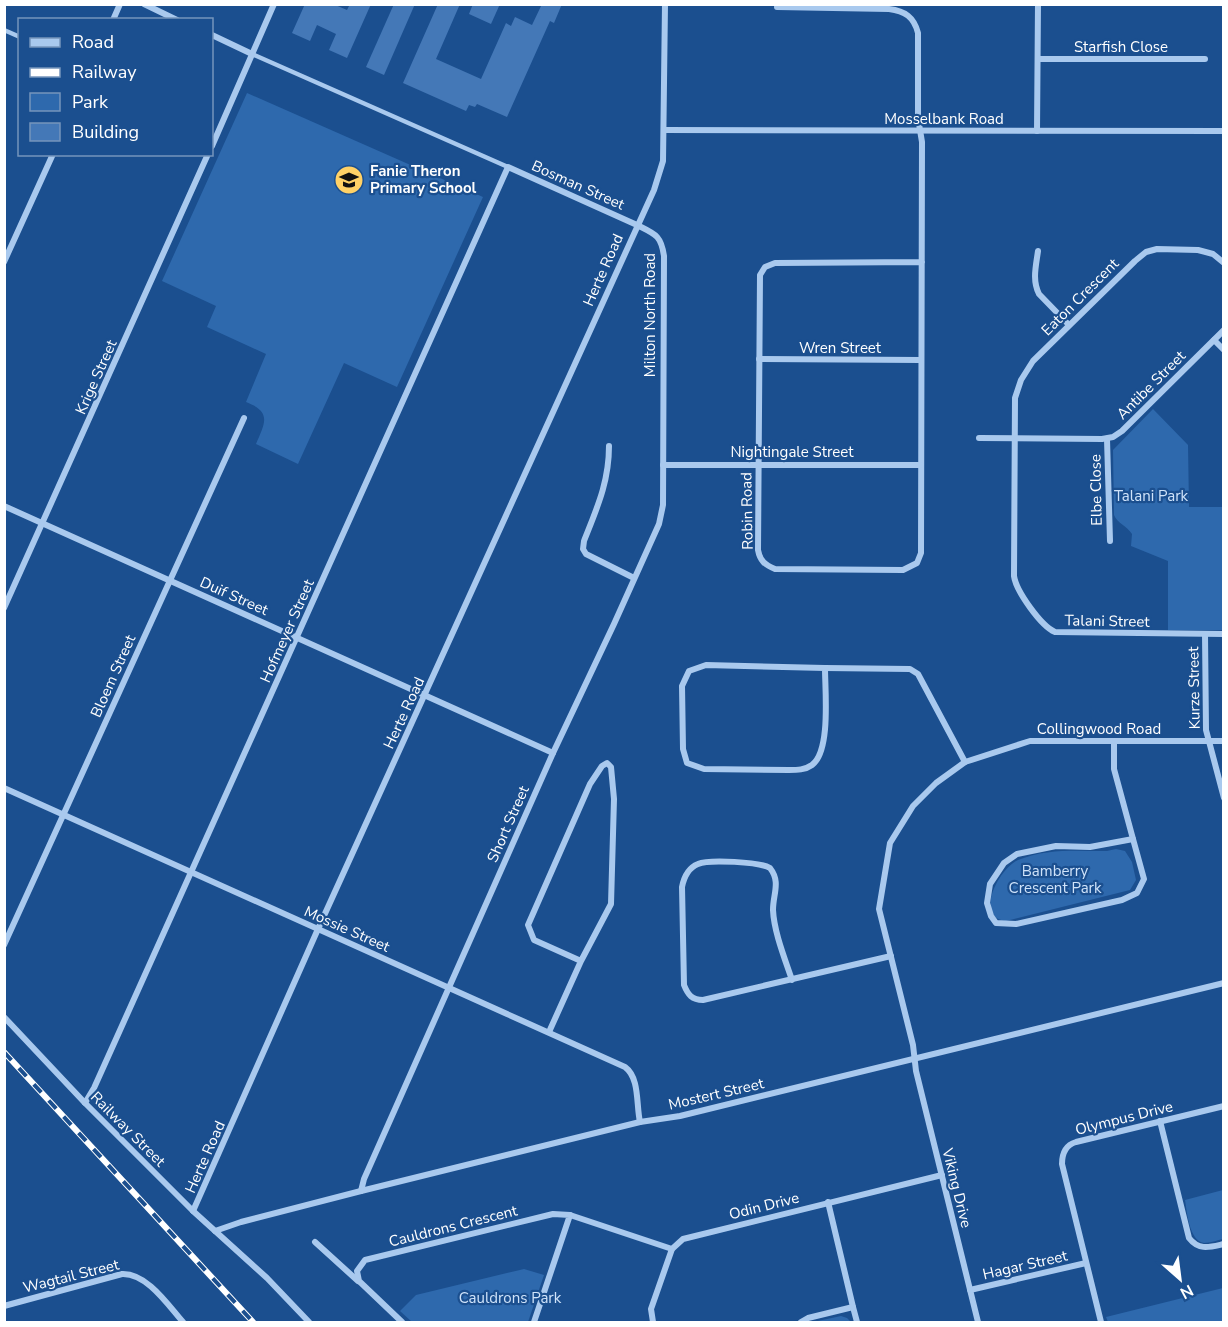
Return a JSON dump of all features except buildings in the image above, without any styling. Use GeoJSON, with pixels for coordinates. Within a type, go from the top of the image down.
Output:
{"type":"FeatureCollection","features":[{"type":"Feature","properties":{"kind":"street"},"geometry":{"type":"LineString","coordinates":[[114,18],[120,4]]}},
{"type":"Feature","properties":{"kind":"street"},"geometry":{"type":"LineString","coordinates":[[144,4],[173,18]]}},
{"type":"Feature","properties":{"kind":"street"},"geometry":{"type":"LineString","coordinates":[[213,144],[274,4]]}},
{"type":"Feature","properties":{"kind":"street"},"geometry":{"type":"LineString","coordinates":[[637,225],[662,169],[665,4]]}},
{"type":"Feature","properties":{"kind":"street"},"geometry":{"type":"LineString","coordinates":[[1037,131],[1038,4]]}},
{"type":"Feature","properties":{"kind":"street","name":"Robin Road"},"geometry":{"type":"LineString","coordinates":[[777,7],[889,9],[908,14],[917,26],[922,262],[921,553],[917,563],[903,570],[775,569],[767,566],[761,560],[758,550],[759,281],[762,270],[769,264],[775,263],[922,262]]}},
{"type":"Feature","properties":{"kind":"street"},"geometry":{"type":"LineString","coordinates":[[213,35],[252,54]]}},
{"type":"Feature","properties":{"kind":"street","name":"Starfish Close"},"geometry":{"type":"LineString","coordinates":[[1038,59],[1205,59]]}},
{"type":"Feature","properties":{"kind":"street","name":"Mosselbank Road"},"geometry":{"type":"LineString","coordinates":[[664,130],[1224,131]]}},
{"type":"Feature","properties":{"kind":"street"},"geometry":{"type":"LineString","coordinates":[[4,262],[52,156]]}},
{"type":"Feature","properties":{"kind":"street","name":"Krige Street"},"geometry":{"type":"LineString","coordinates":[[4,608],[207,156]]}},
{"type":"Feature","properties":{"kind":"street","name":"Bosman Street"},"geometry":{"type":"LineString","coordinates":[[508,167],[637,225]]}},
{"type":"Feature","properties":{"kind":"street","name":"Hofmeyer Street"},"geometry":{"type":"LineString","coordinates":[[85,1103],[94,1088],[192,872],[508,167]]}},
{"type":"Feature","properties":{"kind":"street","name":"Milton North Road"},"geometry":{"type":"LineString","coordinates":[[637,225],[658,237],[664,256],[663,465]]}},
{"type":"Feature","properties":{"kind":"street","name":"Herte Road"},"geometry":{"type":"LineString","coordinates":[[193,1212],[318,929],[637,225]]}},
{"type":"Feature","properties":{"kind":"street","name":"Eaton Crescent"},"geometry":{"type":"LineString","coordinates":[[1014,439],[1015,398],[1021,380],[1033,361],[1135,261],[1146,252],[1158,249],[1203,250],[1213,254],[1224,263]]}},
{"type":"Feature","properties":{"kind":"street"},"geometry":{"type":"LineString","coordinates":[[1038,251],[1034,278],[1036,288],[1069,325]]}},
{"type":"Feature","properties":{"kind":"street","name":"Antibe Street"},"geometry":{"type":"LineString","coordinates":[[1107,439],[1122,431],[1224,330]]}},
{"type":"Feature","properties":{"kind":"street"},"geometry":{"type":"LineString","coordinates":[[1214,340],[1224,350]]}},
{"type":"Feature","properties":{"kind":"street","name":"Wren Street"},"geometry":{"type":"LineString","coordinates":[[759,359],[921,360]]}},
{"type":"Feature","properties":{"kind":"street","name":"Bloem Street"},"geometry":{"type":"LineString","coordinates":[[4,945],[244,418]]}},
{"type":"Feature","properties":{"kind":"street"},"geometry":{"type":"LineString","coordinates":[[979,438],[1107,439]]}},
{"type":"Feature","properties":{"kind":"street","name":"Talani Street"},"geometry":{"type":"LineString","coordinates":[[1014,439],[1014,580],[1018,590],[1047,628],[1060,633],[1224,634]]}},
{"type":"Feature","properties":{"kind":"street","name":"Elbe Close"},"geometry":{"type":"LineString","coordinates":[[1107,439],[1110,541]]}},
{"type":"Feature","properties":{"kind":"street"},"geometry":{"type":"LineString","coordinates":[[609,446],[606,485],[583,549],[586,554],[634,578]]}},
{"type":"Feature","properties":{"kind":"street","name":"Nightingale Street"},"geometry":{"type":"LineString","coordinates":[[663,465],[921,465]]}},
{"type":"Feature","properties":{"kind":"street","name":"Short Street"},"geometry":{"type":"LineString","coordinates":[[361,1191],[364,1179],[553,753],[659,524],[663,505],[663,465]]}},
{"type":"Feature","properties":{"kind":"street","name":"Duif Street"},"geometry":{"type":"LineString","coordinates":[[4,506],[553,753]]}},
{"type":"Feature","properties":{"kind":"street","name":"Kurze Street"},"geometry":{"type":"LineString","coordinates":[[1205,634],[1206,730],[1224,798]]}},
{"type":"Feature","properties":{"kind":"street"},"geometry":{"type":"LineString","coordinates":[[825,668],[824,742],[820,754],[810,767],[789,770],[704,769],[687,762],[683,749],[682,686],[692,669],[706,665],[910,669],[918,674],[965,762]]}},
{"type":"Feature","properties":{"kind":"street","name":"Collingwood Road"},"geometry":{"type":"LineString","coordinates":[[914,1059],[879,909],[890,843],[913,806],[936,783],[965,762],[1030,741],[1224,741]]}},
{"type":"Feature","properties":{"kind":"street"},"geometry":{"type":"LineString","coordinates":[[1114,741],[1114,769],[1134,839],[1144,879],[1137,893],[1122,900],[1016,924],[996,924],[991,916],[987,903],[990,884],[1004,863],[1017,854],[1056,846],[1090,847],[1134,839]]}},
{"type":"Feature","properties":{"kind":"street"},"geometry":{"type":"LineString","coordinates":[[549,1032],[581,961],[612,904],[614,799],[611,767],[607,763],[602,766],[590,784],[528,925],[534,940],[581,961]]}},
{"type":"Feature","properties":{"kind":"street","name":"Mossie Street"},"geometry":{"type":"LineString","coordinates":[[4,788],[629,1070],[635,1080],[636,1108],[640,1122]]}},
{"type":"Feature","properties":{"kind":"street"},"geometry":{"type":"LineString","coordinates":[[792,980],[782,951],[773,910],[777,885],[776,877],[770,868],[755,864],[708,862],[698,864],[689,870],[682,887],[684,985],[688,994],[697,1000],[792,980],[891,956]]}},
{"type":"Feature","properties":{"kind":"street","name":"Mostert Street"},"geometry":{"type":"LineString","coordinates":[[215,1231],[241,1222],[361,1191],[640,1122],[680,1116],[1224,983]]}},
{"type":"Feature","properties":{"kind":"street","name":"Railway Street"},"geometry":{"type":"LineString","coordinates":[[4,1017],[193,1212],[267,1278],[309,1323]]}},
{"type":"Feature","properties":{"kind":"street","name":"Viking Drive"},"geometry":{"type":"LineString","coordinates":[[914,1059],[978,1323]]}},
{"type":"Feature","properties":{"kind":"street","name":"Olympus Drive"},"geometry":{"type":"LineString","coordinates":[[1101,1323],[1062,1164],[1064,1152],[1076,1142],[1224,1106]]}},
{"type":"Feature","properties":{"kind":"street"},"geometry":{"type":"LineString","coordinates":[[1160,1121],[1189,1238],[1200,1247],[1209,1248],[1224,1244]]}},
{"type":"Feature","properties":{"kind":"street","name":"Odin Drive"},"geometry":{"type":"LineString","coordinates":[[672,1249],[688,1236],[942,1175]]}},
{"type":"Feature","properties":{"kind":"street"},"geometry":{"type":"LineString","coordinates":[[828,1202],[857,1323]]}},
{"type":"Feature","properties":{"kind":"street","name":"Cauldrons Crescent"},"geometry":{"type":"LineString","coordinates":[[358,1281],[358,1267],[369,1259],[553,1214],[570,1215],[672,1249]]}},
{"type":"Feature","properties":{"kind":"street"},"geometry":{"type":"LineString","coordinates":[[534,1323],[570,1215]]}},
{"type":"Feature","properties":{"kind":"street"},"geometry":{"type":"LineString","coordinates":[[315,1242],[402,1323]]}},
{"type":"Feature","properties":{"kind":"street"},"geometry":{"type":"LineString","coordinates":[[653,1323],[651,1309],[672,1249]]}},
{"type":"Feature","properties":{"kind":"street","name":"Hagar Street"},"geometry":{"type":"LineString","coordinates":[[970,1290],[1086,1263]]}},
{"type":"Feature","properties":{"kind":"street","name":"Wagtail Street"},"geometry":{"type":"LineString","coordinates":[[4,1306],[122,1274],[130,1274],[143,1279],[183,1323]]}},
{"type":"Feature","properties":{"kind":"street"},"geometry":{"type":"LineString","coordinates":[[801,1323],[808,1318],[853,1307]]}},
{"type":"Feature","properties":{"kind":"lane"},"geometry":{"type":"LineString","coordinates":[[4,30],[18,36]]}},
{"type":"Feature","properties":{"kind":"lane"},"geometry":{"type":"LineString","coordinates":[[252,54],[508,167]]}},
{"type":"Feature","properties":{"kind":"green space"},"geometry":{"type":"Polygon","coordinates":[[[247,93],[483,197],[397,387],[344,363],[298,464],[256,444],[264,424],[263,414],[246,402],[266,354],[207,327],[216,306],[162,281],[247,93]]]}},
{"type":"Feature","properties":{"kind":"green space","name":"Talani Park"},"geometry":{"type":"Polygon","coordinates":[[[1153,409],[1188,445],[1189,507],[1223,507],[1223,630],[1168,630],[1168,561],[1131,546],[1132,534],[1114,515],[1113,450],[1153,409]]]}},
{"type":"Feature","properties":{"kind":"green space","name":"Bamberry Crescent Park"},"geometry":{"type":"Polygon","coordinates":[[[1116,849],[1125,851],[1132,862],[1136,880],[1130,890],[1006,921],[997,918],[992,911],[990,903],[997,882],[1010,865],[1018,860],[1051,852],[1116,849]]]}},
{"type":"Feature","properties":{"kind":"green space"},"geometry":{"type":"Polygon","coordinates":[[[1223,1190],[1223,1239],[1206,1243],[1199,1241],[1192,1231],[1185,1200],[1223,1190]]]}},
{"type":"Feature","properties":{"kind":"green space","name":"Cauldrons Park"},"geometry":{"type":"Polygon","coordinates":[[[524,1269],[544,1275],[528,1322],[412,1322],[400,1311],[416,1295],[524,1269]]]}},
{"type":"Feature","properties":{"kind":"green space"},"geometry":{"type":"Polygon","coordinates":[[[1223,1288],[1223,1322],[1108,1322],[1106,1317],[1223,1288]]]}},
{"type":"Feature","properties":{"kind":"green space"},"geometry":{"type":"Polygon","coordinates":[[[841,1316],[851,1322],[813,1322],[841,1316]]]}},
{"type":"Feature","properties":{"kind":"railway"},"geometry":{"type":"LineString","coordinates":[[4,1052],[253,1322]]}},
{"type":"Feature","properties":{"kind":"place","name":"Fanie Theron Primary School"},"geometry":{"type":"Point","coordinates":[349,180]}}]}
